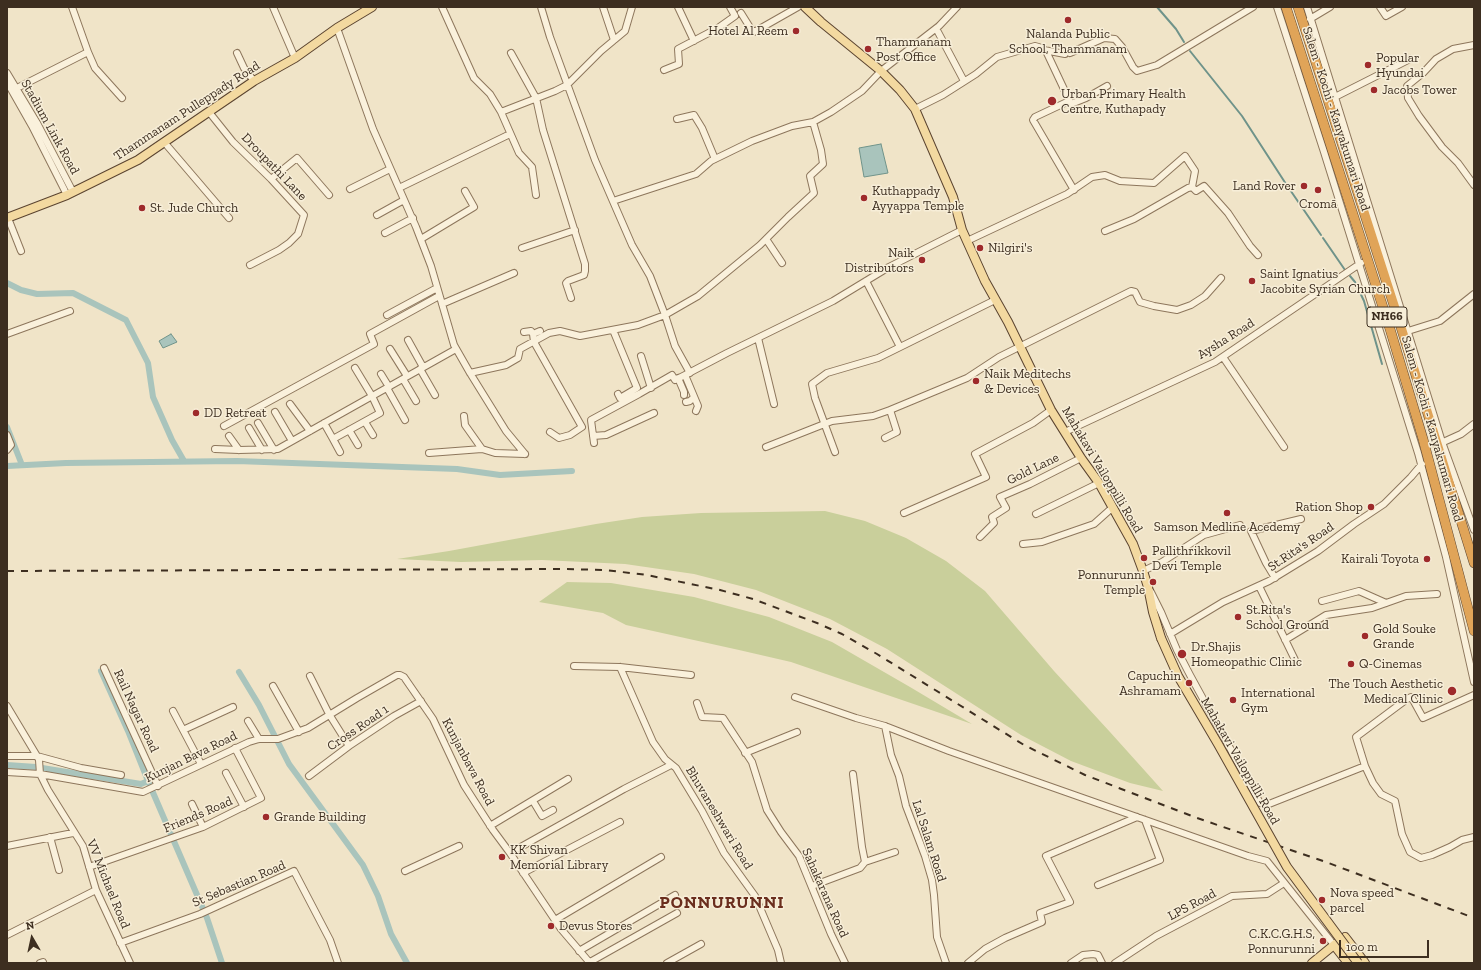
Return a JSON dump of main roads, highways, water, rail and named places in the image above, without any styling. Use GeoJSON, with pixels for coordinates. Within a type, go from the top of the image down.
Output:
{"type":"FeatureCollection","features":[{"type":"Feature","properties":{"kind":"highway","name":"Salem - Kochi - Kanyakumari Road"},"geometry":{"type":"LineString","coordinates":[[1286,7],[1368,259],[1428,456],[1474,631]]}},
{"type":"Feature","properties":{"kind":"highway","name":"Salem - Kochi - Kanyakumari Road"},"geometry":{"type":"LineString","coordinates":[[1298,7],[1440,443],[1474,563]]}},
{"type":"Feature","properties":{"kind":"highway"},"geometry":{"type":"LineString","coordinates":[[1341,174],[1351,170]]}},
{"type":"Feature","properties":{"kind":"main road","name":"Thammanam Pulleppady Road"},"geometry":{"type":"LineString","coordinates":[[7,218],[70,194],[138,160],[254,80],[295,58],[337,28],[372,7]]}},
{"type":"Feature","properties":{"kind":"main road","name":"Mahakavi Vailoppilli Road"},"geometry":{"type":"LineString","coordinates":[[809,8],[881,71],[900,90],[915,109],[953,197],[962,230],[985,281],[1020,346],[1051,410],[1080,458],[1099,483],[1133,544],[1148,587],[1153,612],[1161,638],[1178,676],[1287,867],[1358,963]]}},
{"type":"Feature","properties":{"kind":"main road"},"geometry":{"type":"LineString","coordinates":[[1312,963],[1345,937],[1365,963]]}},
{"type":"Feature","properties":{"kind":"main road"},"geometry":{"type":"LineString","coordinates":[[1334,945],[1348,963]]}},
{"type":"Feature","properties":{"kind":"water"},"geometry":{"type":"Polygon","coordinates":[[[881,144],[888,173],[864,177],[859,148],[881,144]]]}},
{"type":"Feature","properties":{"kind":"water"},"geometry":{"type":"Polygon","coordinates":[[[171,334],[177,342],[163,348],[159,341],[171,334]]]}},
{"type":"Feature","properties":{"kind":"waterway"},"geometry":{"type":"LineString","coordinates":[[1157,7],[1176,29],[1184,42]]}},
{"type":"Feature","properties":{"kind":"waterway"},"geometry":{"type":"LineString","coordinates":[[1190,51],[1242,116],[1321,235]]}},
{"type":"Feature","properties":{"kind":"waterway"},"geometry":{"type":"LineString","coordinates":[[1323,238],[1345,270]]}},
{"type":"Feature","properties":{"kind":"waterway"},"geometry":{"type":"LineString","coordinates":[[1350,276],[1355,282],[1364,301],[1382,364]]}},
{"type":"Feature","properties":{"kind":"waterway"},"geometry":{"type":"LineString","coordinates":[[7,283],[21,290],[37,294],[73,293],[126,320],[148,363],[153,397],[172,440],[184,461]]}},
{"type":"Feature","properties":{"kind":"waterway"},"geometry":{"type":"LineString","coordinates":[[7,427],[22,465]]}},
{"type":"Feature","properties":{"kind":"waterway"},"geometry":{"type":"LineString","coordinates":[[7,466],[66,463],[237,461],[457,469],[500,475],[572,471]]}},
{"type":"Feature","properties":{"kind":"waterway"},"geometry":{"type":"LineString","coordinates":[[101,671],[207,918],[222,963]]}},
{"type":"Feature","properties":{"kind":"waterway"},"geometry":{"type":"LineString","coordinates":[[239,672],[259,705],[289,764],[363,865],[378,896],[391,934],[407,963]]}},
{"type":"Feature","properties":{"kind":"waterway"},"geometry":{"type":"LineString","coordinates":[[7,765],[36,767],[141,784],[148,781]]}},
{"type":"Feature","properties":{"kind":"railway"},"geometry":{"type":"LineString","coordinates":[[7,571],[605,570],[647,575],[720,590],[753,599],[842,634],[1024,745],[1085,775],[1197,818],[1326,862],[1474,918]]}},
{"type":"Feature","properties":{"kind":"place","name":"Nalanda Public School, Thammanam"},"geometry":{"type":"Point","coordinates":[1068,20]}},
{"type":"Feature","properties":{"kind":"place","name":"Hotel Al Reem"},"geometry":{"type":"Point","coordinates":[796,31]}},
{"type":"Feature","properties":{"kind":"place","name":"Thammanam Post Office"},"geometry":{"type":"Point","coordinates":[868,49]}},
{"type":"Feature","properties":{"kind":"place","name":"Popular Hyundai"},"geometry":{"type":"Point","coordinates":[1368,65]}},
{"type":"Feature","properties":{"kind":"place","name":"Jacobs Tower"},"geometry":{"type":"Point","coordinates":[1374,90]}},
{"type":"Feature","properties":{"kind":"place","name":"Urban Primary Health Centre, Kuthapady"},"geometry":{"type":"Point","coordinates":[1052,101]}},
{"type":"Feature","properties":{"kind":"place","name":"Land Rover"},"geometry":{"type":"Point","coordinates":[1304,186]}},
{"type":"Feature","properties":{"kind":"place","name":"Cromā"},"geometry":{"type":"Point","coordinates":[1318,190]}},
{"type":"Feature","properties":{"kind":"place","name":"Kuthappady Ayyappa Temple"},"geometry":{"type":"Point","coordinates":[864,198]}},
{"type":"Feature","properties":{"kind":"place","name":"St. Jude Church"},"geometry":{"type":"Point","coordinates":[142,208]}},
{"type":"Feature","properties":{"kind":"place","name":"Nilgiri's"},"geometry":{"type":"Point","coordinates":[980,248]}},
{"type":"Feature","properties":{"kind":"place","name":"Naik Distributors"},"geometry":{"type":"Point","coordinates":[922,260]}},
{"type":"Feature","properties":{"kind":"place","name":"Saint Ignatius Jacobite Syrian Church"},"geometry":{"type":"Point","coordinates":[1252,281]}},
{"type":"Feature","properties":{"kind":"place","name":"Naik Meditechs & Devices"},"geometry":{"type":"Point","coordinates":[976,381]}},
{"type":"Feature","properties":{"kind":"place","name":"DD Retreat"},"geometry":{"type":"Point","coordinates":[196,413]}},
{"type":"Feature","properties":{"kind":"place","name":"Ration Shop"},"geometry":{"type":"Point","coordinates":[1371,507]}},
{"type":"Feature","properties":{"kind":"place","name":"Samson Medline Acedemy"},"geometry":{"type":"Point","coordinates":[1227,513]}},
{"type":"Feature","properties":{"kind":"place","name":"Pallithrikkovil Devi Temple"},"geometry":{"type":"Point","coordinates":[1144,558]}},
{"type":"Feature","properties":{"kind":"place","name":"Kairali Toyota"},"geometry":{"type":"Point","coordinates":[1427,559]}},
{"type":"Feature","properties":{"kind":"place","name":"Ponnurunni Temple"},"geometry":{"type":"Point","coordinates":[1153,582]}},
{"type":"Feature","properties":{"kind":"place","name":"St.Rita's School Ground"},"geometry":{"type":"Point","coordinates":[1238,617]}},
{"type":"Feature","properties":{"kind":"place","name":"Gold Souke Grande"},"geometry":{"type":"Point","coordinates":[1365,636]}},
{"type":"Feature","properties":{"kind":"place","name":"Dr.Shajis Homeopathic Clinic"},"geometry":{"type":"Point","coordinates":[1182,654]}},
{"type":"Feature","properties":{"kind":"place","name":"Q-Cinemas"},"geometry":{"type":"Point","coordinates":[1351,664]}},
{"type":"Feature","properties":{"kind":"place","name":"Capuchin Ashramam"},"geometry":{"type":"Point","coordinates":[1189,683]}},
{"type":"Feature","properties":{"kind":"place","name":"The Touch Aesthetic Medical Clinic"},"geometry":{"type":"Point","coordinates":[1452,691]}},
{"type":"Feature","properties":{"kind":"place","name":"International Gym"},"geometry":{"type":"Point","coordinates":[1233,700]}},
{"type":"Feature","properties":{"kind":"place","name":"Grande Building"},"geometry":{"type":"Point","coordinates":[266,817]}},
{"type":"Feature","properties":{"kind":"place","name":"KK Shivan Memorial Library"},"geometry":{"type":"Point","coordinates":[502,857]}},
{"type":"Feature","properties":{"kind":"place","name":"Nova speed parcel"},"geometry":{"type":"Point","coordinates":[1322,900]}},
{"type":"Feature","properties":{"kind":"place","name":"Devus Stores"},"geometry":{"type":"Point","coordinates":[551,926]}},
{"type":"Feature","properties":{"kind":"place","name":"C.K.C.G.H.S, Ponnurunni"},"geometry":{"type":"Point","coordinates":[1323,941]}},
{"type":"Feature","properties":{"kind":"district","name":"PONNURUNNI"},"geometry":{"type":"Point","coordinates":[722,903]}}]}
